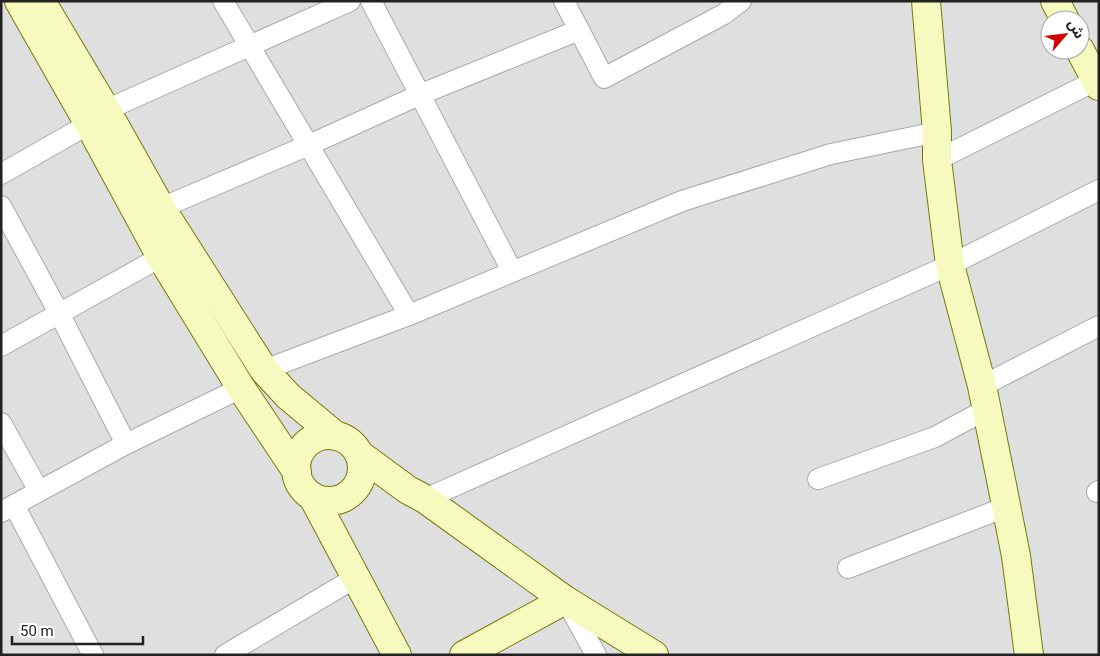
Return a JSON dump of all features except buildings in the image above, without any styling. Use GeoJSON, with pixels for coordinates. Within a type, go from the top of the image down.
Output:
{"type":"FeatureCollection","features":[{"type":"Feature","properties":{"kind":"main road"},"geometry":{"type":"LineString","coordinates":[[19,1],[161,208],[264,370],[288,396],[336,436],[346,440],[359,454],[565,600],[654,655]]}},
{"type":"Feature","properties":{"kind":"main road"},"geometry":{"type":"LineString","coordinates":[[41,1],[98,117],[161,257],[241,388],[297,472]]}},
{"type":"Feature","properties":{"kind":"main road"},"geometry":{"type":"LineString","coordinates":[[926,1],[937,132],[937,160],[950,265],[984,398],[1016,556],[1029,655]]}},
{"type":"Feature","properties":{"kind":"main road"},"geometry":{"type":"LineString","coordinates":[[1086,60],[1098,82]]}},
{"type":"Feature","properties":{"kind":"main road"},"geometry":{"type":"LineString","coordinates":[[336,436],[316,438],[307,444],[297,462],[299,482],[313,497],[397,655]]}},
{"type":"Feature","properties":{"kind":"main road"},"geometry":{"type":"LineString","coordinates":[[343,499],[358,485],[362,465],[359,454]]}},
{"type":"Feature","properties":{"kind":"main road"},"geometry":{"type":"LineString","coordinates":[[313,497],[328,501],[417,494]]}},
{"type":"Feature","properties":{"kind":"main road"},"geometry":{"type":"LineString","coordinates":[[464,655],[565,600]]}},
{"type":"Feature","properties":{"kind":"street"},"geometry":{"type":"LineString","coordinates":[[223,1],[409,315]]}},
{"type":"Feature","properties":{"kind":"street"},"geometry":{"type":"LineString","coordinates":[[1,174],[98,117],[350,1]]}},
{"type":"Feature","properties":{"kind":"street"},"geometry":{"type":"LineString","coordinates":[[370,1],[512,271]]}},
{"type":"Feature","properties":{"kind":"street"},"geometry":{"type":"LineString","coordinates":[[564,1],[604,78],[724,14],[741,1]]}},
{"type":"Feature","properties":{"kind":"street"},"geometry":{"type":"LineString","coordinates":[[161,208],[420,95],[579,30]]}},
{"type":"Feature","properties":{"kind":"street"},"geometry":{"type":"LineString","coordinates":[[937,160],[1098,82]]}},
{"type":"Feature","properties":{"kind":"street"},"geometry":{"type":"LineString","coordinates":[[264,370],[409,315],[682,200],[831,154],[937,132]]}},
{"type":"Feature","properties":{"kind":"street"},"geometry":{"type":"LineString","coordinates":[[417,494],[950,265],[1099,190]]}},
{"type":"Feature","properties":{"kind":"street"},"geometry":{"type":"LineString","coordinates":[[1,206],[126,444]]}},
{"type":"Feature","properties":{"kind":"street"},"geometry":{"type":"LineString","coordinates":[[1,346],[161,257]]}},
{"type":"Feature","properties":{"kind":"street"},"geometry":{"type":"LineString","coordinates":[[818,479],[935,437],[984,398],[1099,326]]}},
{"type":"Feature","properties":{"kind":"street"},"geometry":{"type":"LineString","coordinates":[[93,655],[8,509],[126,444],[241,388]]}},
{"type":"Feature","properties":{"kind":"street"},"geometry":{"type":"LineString","coordinates":[[1,423],[39,491]]}},
{"type":"Feature","properties":{"kind":"street"},"geometry":{"type":"LineString","coordinates":[[848,568],[1006,507]]}},
{"type":"Feature","properties":{"kind":"street"},"geometry":{"type":"LineString","coordinates":[[225,655],[355,578]]}},
{"type":"Feature","properties":{"kind":"street"},"geometry":{"type":"LineString","coordinates":[[565,600],[596,655]]}},
{"type":"Feature","properties":{"kind":"shaded area"},"geometry":{"type":"Polygon","coordinates":[[[1,1],[1099,1],[1099,655],[1,655],[1,1]]]}}]}
